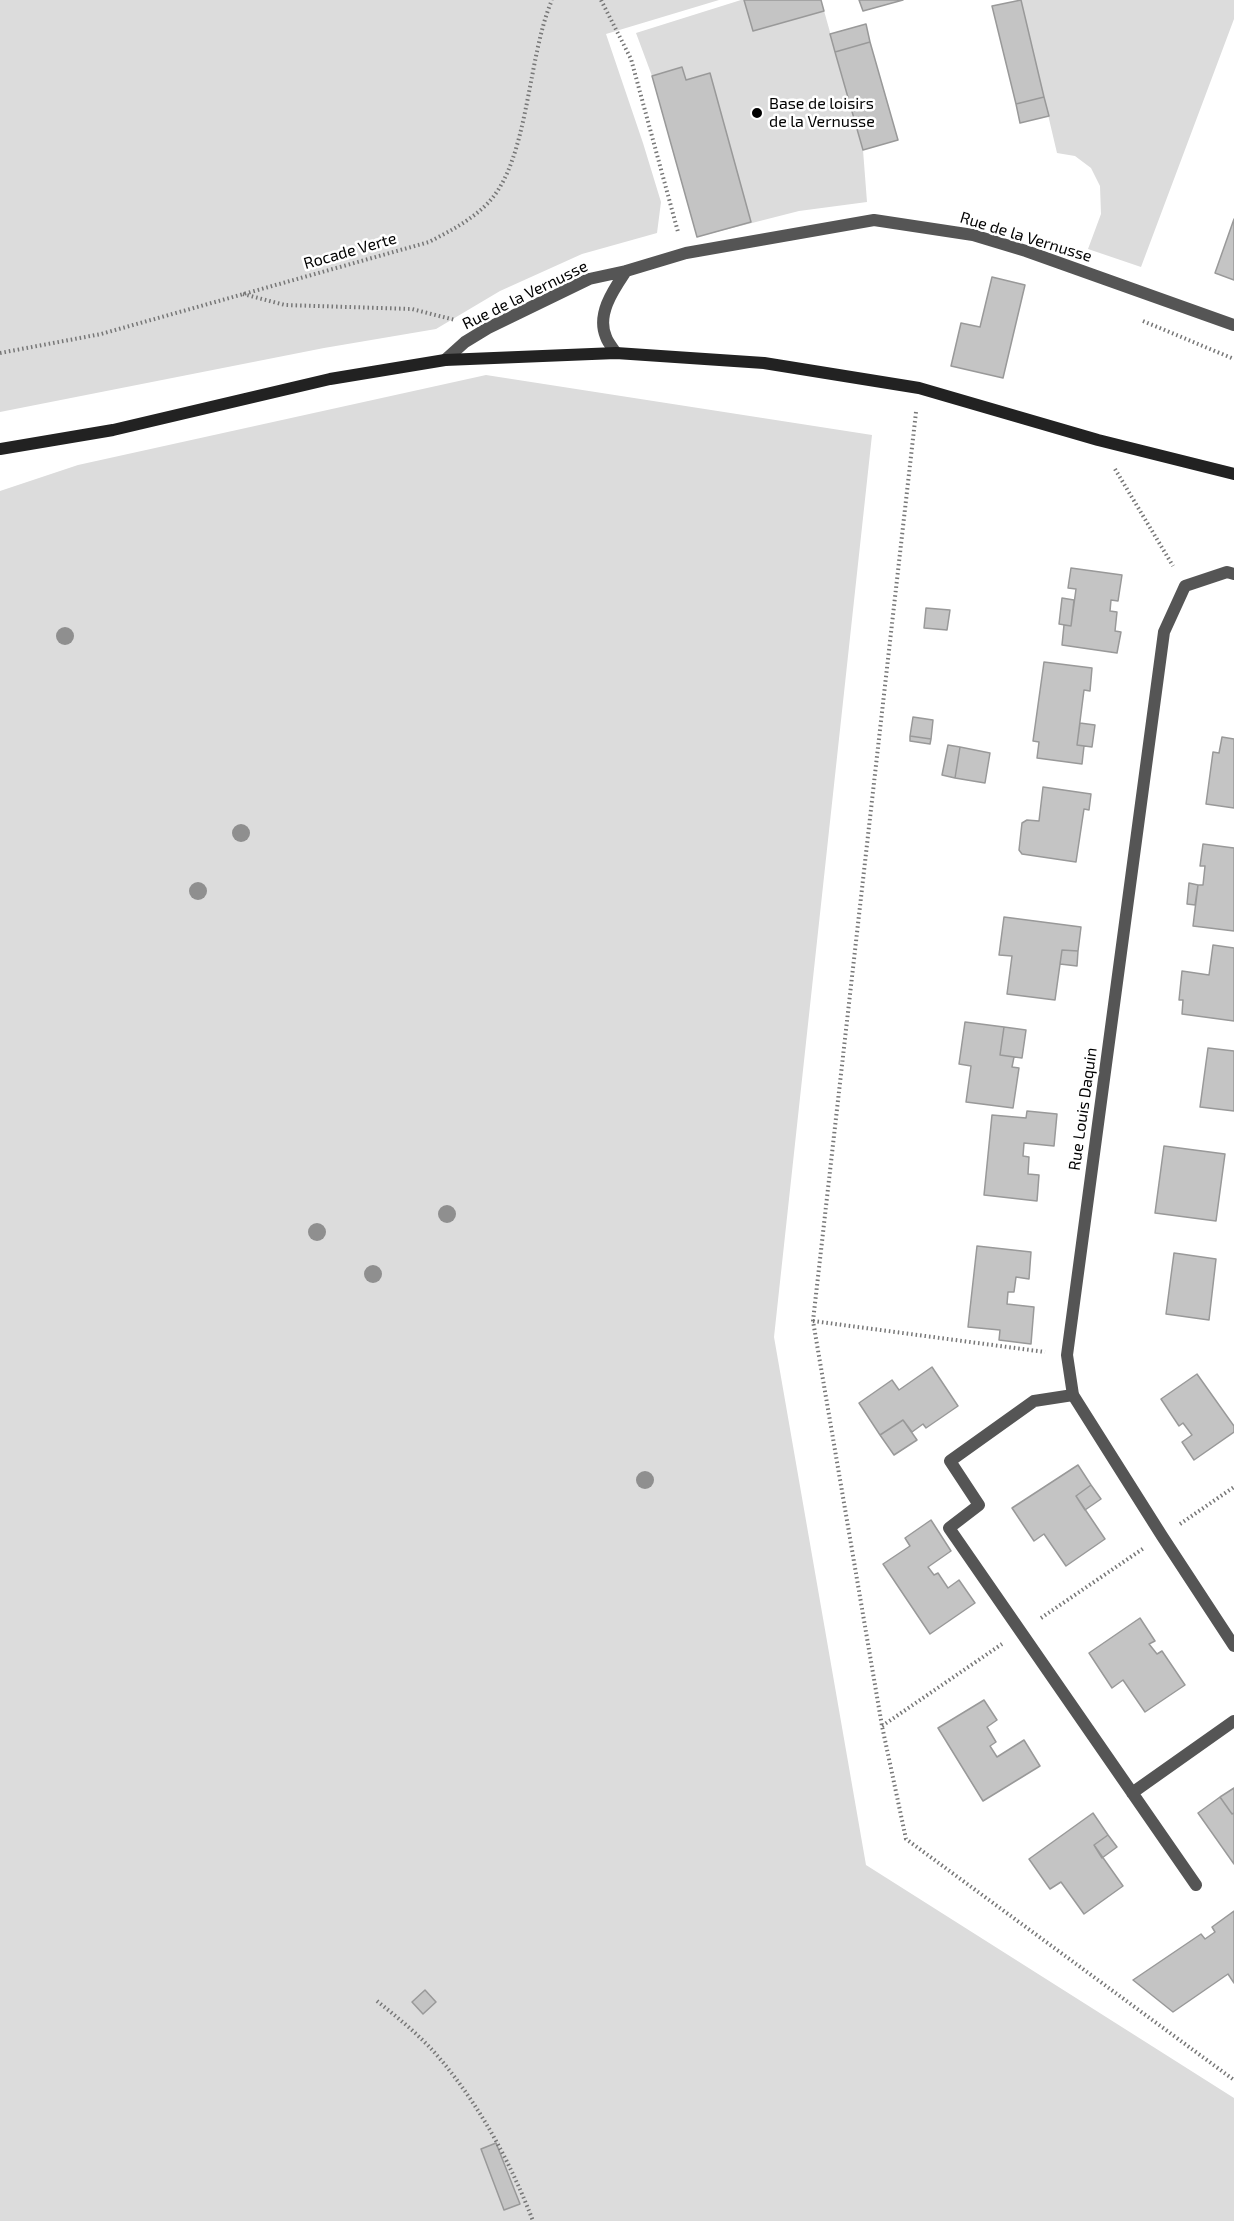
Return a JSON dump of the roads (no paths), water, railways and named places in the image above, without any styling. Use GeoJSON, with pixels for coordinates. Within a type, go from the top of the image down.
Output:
{"type":"FeatureCollection","features":[{"type":"Feature","properties":{"kind":"street","name":"Rue de la Vernusse"},"geometry":{"type":"LineString","coordinates":[[445,360],[465,342],[488,328],[589,279],[626,271],[686,253],[874,220],[923,225],[973,235],[1026,251],[1234,325]]}},
{"type":"Feature","properties":{"kind":"street"},"geometry":{"type":"LineString","coordinates":[[616,353],[605,335],[604,315],[609,296],[626,271]]}},
{"type":"Feature","properties":{"kind":"street"},"geometry":{"type":"LineString","coordinates":[[0,449],[113,430],[330,378],[445,360],[616,353],[764,363],[919,388],[1098,440],[1234,474]]}},
{"type":"Feature","properties":{"kind":"street","name":"Rue Louis Daquin"},"geometry":{"type":"LineString","coordinates":[[1234,574],[1227,572],[1185,586],[1164,632],[1067,1355],[1073,1395],[1234,1646]]}},
{"type":"Feature","properties":{"kind":"street"},"geometry":{"type":"LineString","coordinates":[[1073,1395],[1034,1401],[950,1461],[979,1505],[949,1528],[1196,1885]]}},
{"type":"Feature","properties":{"kind":"street"},"geometry":{"type":"LineString","coordinates":[[1132,1793],[1234,1721]]}},
{"type":"Feature","properties":{"kind":"place","name":"Base de loisirs de la Vernusse"},"geometry":{"type":"Point","coordinates":[757,113]}}]}
